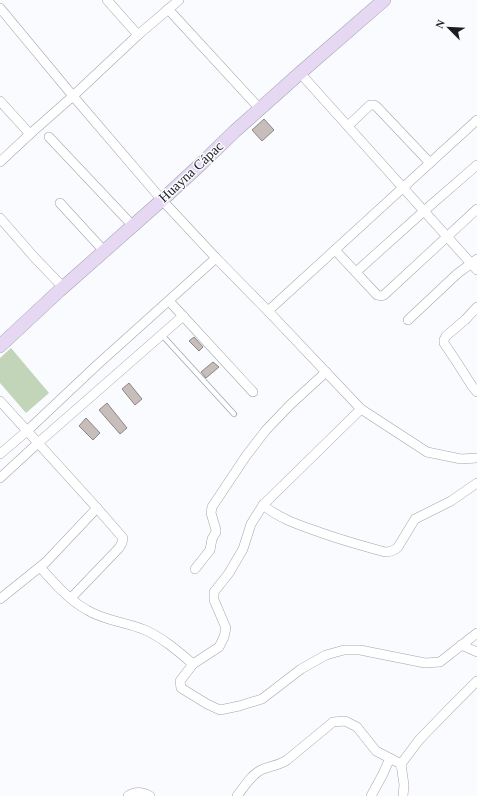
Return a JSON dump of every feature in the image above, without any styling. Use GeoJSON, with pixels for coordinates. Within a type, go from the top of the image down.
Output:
{"type":"FeatureCollection","features":[{"type":"Feature","properties":{"kind":"street"},"geometry":{"type":"LineString","coordinates":[[107,0],[138,35]]}},
{"type":"Feature","properties":{"kind":"street"},"geometry":{"type":"LineString","coordinates":[[0,162],[138,35],[179,0]]}},
{"type":"Feature","properties":{"kind":"street","name":"Huayna Cápac"},"geometry":{"type":"LineString","coordinates":[[0,346],[63,287],[162,200],[260,109],[384,0]]}},
{"type":"Feature","properties":{"kind":"street"},"geometry":{"type":"LineString","coordinates":[[0,8],[162,200],[361,409],[428,452],[461,459],[477,458]]}},
{"type":"Feature","properties":{"kind":"street"},"geometry":{"type":"LineString","coordinates":[[168,9],[260,109]]}},
{"type":"Feature","properties":{"kind":"street"},"geometry":{"type":"LineString","coordinates":[[300,73],[424,211],[475,264],[457,274],[408,320]]}},
{"type":"Feature","properties":{"kind":"street"},"geometry":{"type":"LineString","coordinates":[[0,101],[30,134]]}},
{"type":"Feature","properties":{"kind":"street"},"geometry":{"type":"LineString","coordinates":[[348,126],[370,105],[374,105],[430,163]]}},
{"type":"Feature","properties":{"kind":"street"},"geometry":{"type":"LineString","coordinates":[[268,311],[477,120]]}},
{"type":"Feature","properties":{"kind":"street"},"geometry":{"type":"LineString","coordinates":[[49,137],[133,226]]}},
{"type":"Feature","properties":{"kind":"street"},"geometry":{"type":"LineString","coordinates":[[356,272],[477,165]]}},
{"type":"Feature","properties":{"kind":"street"},"geometry":{"type":"LineString","coordinates":[[60,203],[104,251]]}},
{"type":"Feature","properties":{"kind":"street"},"geometry":{"type":"LineString","coordinates":[[335,250],[377,295],[381,296],[384,295],[477,209]]}},
{"type":"Feature","properties":{"kind":"street"},"geometry":{"type":"LineString","coordinates":[[0,218],[63,287]]}},
{"type":"Feature","properties":{"kind":"street"},"geometry":{"type":"LineString","coordinates":[[0,454],[216,258]]}},
{"type":"Feature","properties":{"kind":"street"},"geometry":{"type":"LineString","coordinates":[[169,300],[253,392]]}},
{"type":"Feature","properties":{"kind":"street"},"geometry":{"type":"LineString","coordinates":[[477,306],[446,336],[444,343],[477,392]]}},
{"type":"Feature","properties":{"kind":"street"},"geometry":{"type":"LineString","coordinates":[[0,478],[183,316]]}},
{"type":"Feature","properties":{"kind":"street"},"geometry":{"type":"LineString","coordinates":[[195,569],[210,548],[212,539],[216,532],[211,513],[212,507],[230,479],[266,430],[290,405],[326,372]]}},
{"type":"Feature","properties":{"kind":"street"},"geometry":{"type":"LineString","coordinates":[[0,401],[123,538],[119,548],[71,598]]}},
{"type":"Feature","properties":{"kind":"street"},"geometry":{"type":"LineString","coordinates":[[361,409],[263,505],[251,524],[243,549],[230,573],[214,592],[214,600],[226,628],[224,637],[219,647],[193,664],[180,681],[181,688],[220,710],[262,699],[301,669],[326,655],[344,650],[360,650],[425,664],[440,662],[477,634]]}},
{"type":"Feature","properties":{"kind":"street"},"geometry":{"type":"LineString","coordinates":[[263,505],[278,516],[294,524],[388,552],[395,550],[398,547],[415,519],[451,501],[477,483]]}},
{"type":"Feature","properties":{"kind":"street"},"geometry":{"type":"LineString","coordinates":[[0,599],[46,562],[97,508]]}},
{"type":"Feature","properties":{"kind":"street"},"geometry":{"type":"LineString","coordinates":[[40,567],[55,585],[81,606],[102,617],[121,621],[146,630],[165,642],[193,664]]}},
{"type":"Feature","properties":{"kind":"street"},"geometry":{"type":"LineString","coordinates":[[461,645],[477,652]]}},
{"type":"Feature","properties":{"kind":"street"},"geometry":{"type":"LineString","coordinates":[[403,796],[404,784],[401,764],[419,740],[477,682]]}},
{"type":"Feature","properties":{"kind":"street"},"geometry":{"type":"LineString","coordinates":[[237,796],[250,779],[260,770],[281,764],[333,722],[345,721],[357,727],[376,751],[401,764]]}},
{"type":"Feature","properties":{"kind":"street"},"geometry":{"type":"LineString","coordinates":[[371,796],[390,758]]}},
{"type":"Feature","properties":{"kind":"street"},"geometry":{"type":"LineString","coordinates":[[128,796],[132,794],[144,793],[150,796]]}},
{"type":"Feature","properties":{"kind":"lane"},"geometry":{"type":"LineString","coordinates":[[162,335],[234,414]]}},
{"type":"Feature","properties":{"kind":"green space"},"geometry":{"type":"Polygon","coordinates":[[[11,348],[49,393],[26,413],[0,383],[0,358],[11,348]]]}},
{"type":"Feature","properties":{"kind":"building"},"geometry":{"type":"Polygon","coordinates":[[[264,119],[274,130],[262,141],[252,130],[264,119]]]}},
{"type":"Feature","properties":{"kind":"building"},"geometry":{"type":"Polygon","coordinates":[[[194,337],[203,347],[199,351],[189,341],[194,337]]]}},
{"type":"Feature","properties":{"kind":"building"},"geometry":{"type":"Polygon","coordinates":[[[213,362],[219,367],[206,378],[201,372],[213,362]]]}},
{"type":"Feature","properties":{"kind":"building"},"geometry":{"type":"Polygon","coordinates":[[[129,383],[142,399],[135,405],[122,389],[129,383]]]}},
{"type":"Feature","properties":{"kind":"building"},"geometry":{"type":"Polygon","coordinates":[[[107,403],[127,428],[120,434],[99,410],[107,403]]]}},
{"type":"Feature","properties":{"kind":"building"},"geometry":{"type":"Polygon","coordinates":[[[86,418],[100,433],[93,440],[79,426],[86,418]]]}}]}
